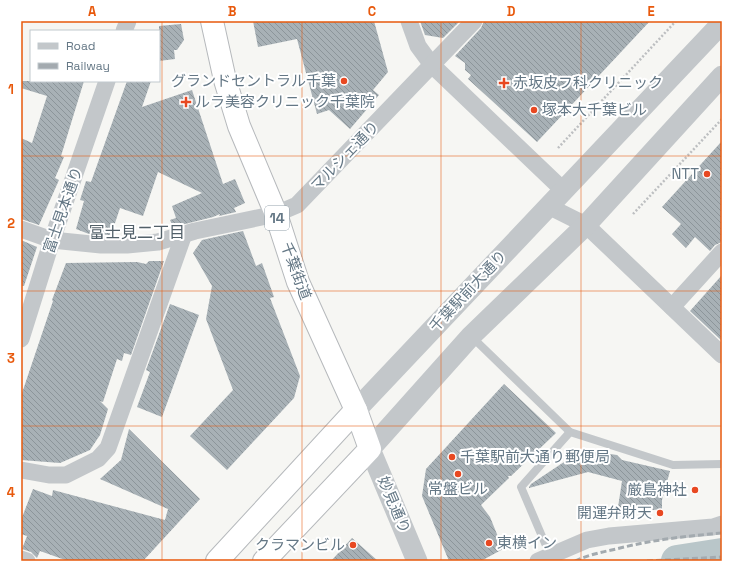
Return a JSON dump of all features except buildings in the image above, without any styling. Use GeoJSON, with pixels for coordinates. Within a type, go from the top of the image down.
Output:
{"type":"FeatureCollection","features":[{"type":"Feature","properties":{"kind":"highway","name":"千葉街道"},"geometry":{"type":"LineString","coordinates":[[212,21],[225,80],[239,126],[276,214],[298,282],[356,410],[370,449]]}},
{"type":"Feature","properties":{"kind":"highway","name":"千葉駅前大通り"},"geometry":{"type":"LineString","coordinates":[[217,561],[356,410]]}},
{"type":"Feature","properties":{"kind":"highway"},"geometry":{"type":"LineString","coordinates":[[264,561],[370,449]]}},
{"type":"Feature","properties":{"kind":"street"},"geometry":{"type":"LineString","coordinates":[[409,21],[418,46],[432,65],[563,190]]}},
{"type":"Feature","properties":{"kind":"street","name":"マルシェ通り"},"geometry":{"type":"LineString","coordinates":[[21,229],[52,240],[101,245],[127,245],[158,242],[184,234],[276,214],[298,205],[474,21]]}},
{"type":"Feature","properties":{"kind":"street","name":"千葉駅前大通り"},"geometry":{"type":"LineString","coordinates":[[356,410],[722,23]]}},
{"type":"Feature","properties":{"kind":"street","name":"富士見本通り"},"geometry":{"type":"LineString","coordinates":[[21,340],[52,240],[107,82]]}},
{"type":"Feature","properties":{"kind":"street"},"geometry":{"type":"LineString","coordinates":[[370,449],[472,336],[586,225],[720,82]]}},
{"type":"Feature","properties":{"kind":"street"},"geometry":{"type":"LineString","coordinates":[[548,206],[586,225],[722,356]]}},
{"type":"Feature","properties":{"kind":"street"},"geometry":{"type":"LineString","coordinates":[[21,470],[49,475],[66,475],[98,459],[108,448],[184,234]]}},
{"type":"Feature","properties":{"kind":"street"},"geometry":{"type":"LineString","coordinates":[[672,307],[722,252]]}},
{"type":"Feature","properties":{"kind":"street","name":"妙見通り"},"geometry":{"type":"LineString","coordinates":[[370,449],[417,561]]}},
{"type":"Feature","properties":{"kind":"street"},"geometry":{"type":"LineString","coordinates":[[544,558],[587,540],[609,536],[722,524]]}},
{"type":"Feature","properties":{"kind":"street"},"geometry":{"type":"LineString","coordinates":[[21,559],[27,561]]}},
{"type":"Feature","properties":{"kind":"lane"},"geometry":{"type":"LineString","coordinates":[[472,336],[570,432],[673,465],[722,464]]}},
{"type":"Feature","properties":{"kind":"lane"},"geometry":{"type":"LineString","coordinates":[[544,558],[521,487],[570,432]]}},
{"type":"Feature","properties":{"kind":"path"},"geometry":{"type":"LineString","coordinates":[[558,148],[676,21]]}},
{"type":"Feature","properties":{"kind":"path"},"geometry":{"type":"LineString","coordinates":[[633,214],[722,119]]}},
{"type":"Feature","properties":{"kind":"waterway"},"geometry":{"type":"LineString","coordinates":[[677,561],[722,554]]}},
{"type":"Feature","properties":{"kind":"railway"},"geometry":{"type":"LineString","coordinates":[[575,561],[595,554],[642,543],[722,533]]}},
{"type":"Feature","properties":{"kind":"railway"},"geometry":{"type":"LineString","coordinates":[[647,561],[722,557]]}},
{"type":"Feature","properties":{"kind":"place","name":"グランドセントラル千葉"},"geometry":{"type":"Point","coordinates":[344,81]}},
{"type":"Feature","properties":{"kind":"place","name":"赤坂皮フ科クリニック"},"geometry":{"type":"Point","coordinates":[504,83]}},
{"type":"Feature","properties":{"kind":"place","name":"ルラ美容クリニック千葉院"},"geometry":{"type":"Point","coordinates":[186,102]}},
{"type":"Feature","properties":{"kind":"place","name":"塚本大千葉ビル"},"geometry":{"type":"Point","coordinates":[534,110]}},
{"type":"Feature","properties":{"kind":"place","name":"NTT"},"geometry":{"type":"Point","coordinates":[707,174]}},
{"type":"Feature","properties":{"kind":"place","name":"千葉駅前大通り郵便局"},"geometry":{"type":"Point","coordinates":[452,457]}},
{"type":"Feature","properties":{"kind":"place","name":"常盤ビル"},"geometry":{"type":"Point","coordinates":[458,474]}},
{"type":"Feature","properties":{"kind":"place","name":"厳島神社"},"geometry":{"type":"Point","coordinates":[695,490]}},
{"type":"Feature","properties":{"kind":"place","name":"開運弁財天"},"geometry":{"type":"Point","coordinates":[660,513]}},
{"type":"Feature","properties":{"kind":"place","name":"東横イン"},"geometry":{"type":"Point","coordinates":[489,543]}},
{"type":"Feature","properties":{"kind":"place","name":"クラマンビル"},"geometry":{"type":"Point","coordinates":[353,545]}},
{"type":"Feature","properties":{"kind":"district","name":"富士見二丁目"},"geometry":{"type":"Point","coordinates":[137,232]}}]}
